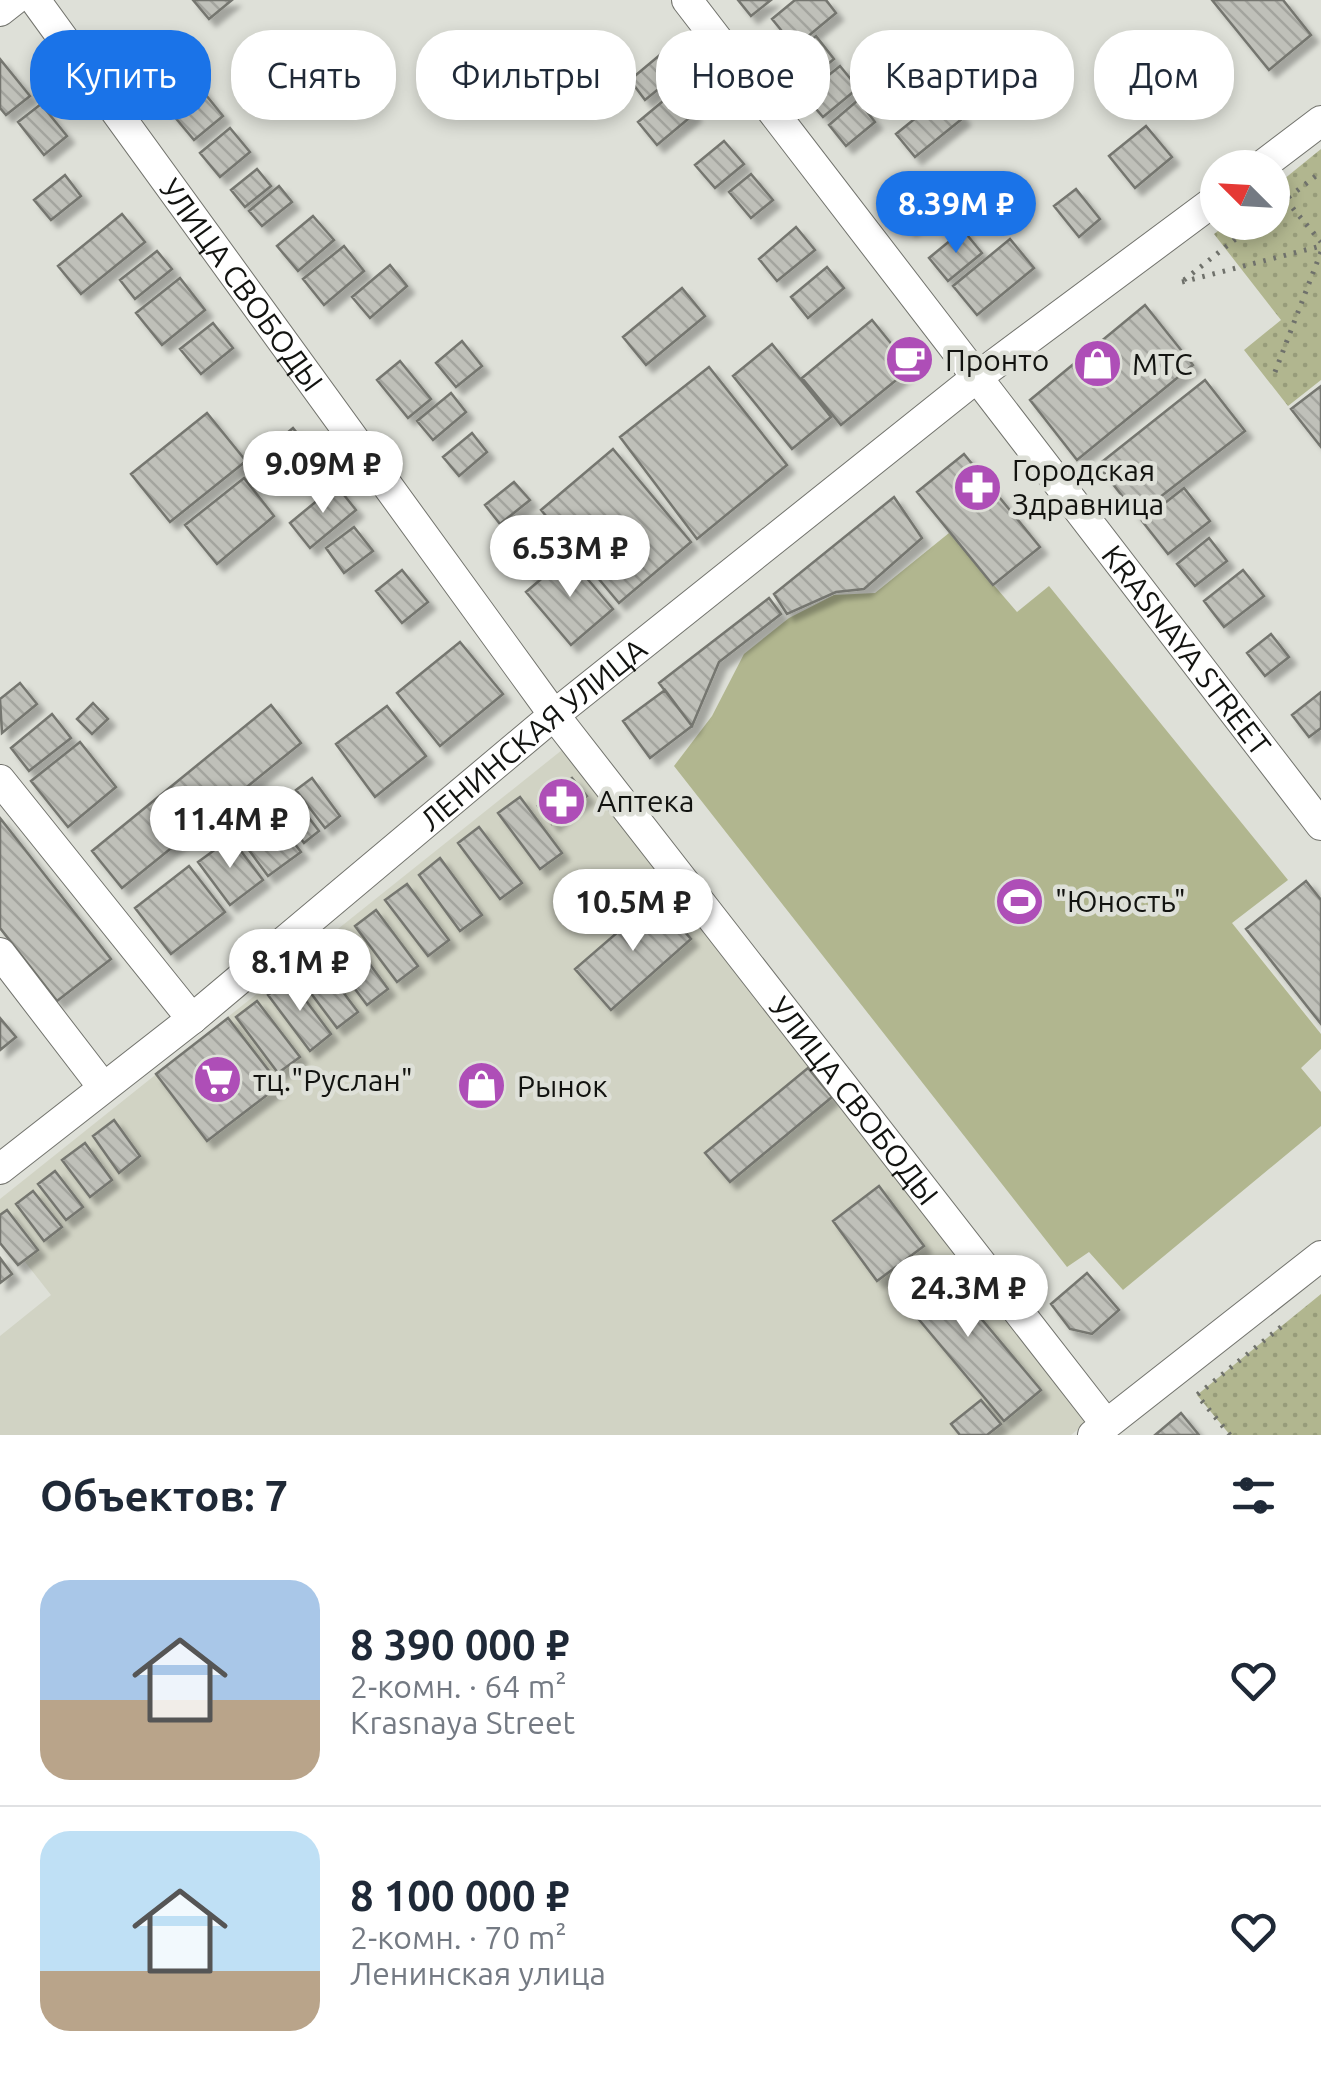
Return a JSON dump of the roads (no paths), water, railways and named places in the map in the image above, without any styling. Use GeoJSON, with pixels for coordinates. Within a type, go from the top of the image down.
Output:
{"type":"FeatureCollection","features":[{"type":"Feature","properties":{"kind":"street"},"geometry":{"type":"LineString","coordinates":[[0,11],[14,0]]}},
{"type":"Feature","properties":{"kind":"street","name":"УЛИЦА СВОБОДЫ"},"geometry":{"type":"LineString","coordinates":[[35,0],[554,715],[1100,1430]]}},
{"type":"Feature","properties":{"kind":"street","name":"KRASNAYA STREET"},"geometry":{"type":"LineString","coordinates":[[687,0],[1321,825]]}},
{"type":"Feature","properties":{"kind":"street"},"geometry":{"type":"LineString","coordinates":[[1283,150],[1321,122]]}},
{"type":"Feature","properties":{"kind":"street","name":"ЛЕНИНСКАЯ УЛИЦА"},"geometry":{"type":"LineString","coordinates":[[0,1169],[192,1018],[554,715],[976,378],[1200,211]]}},
{"type":"Feature","properties":{"kind":"street"},"geometry":{"type":"LineString","coordinates":[[0,780],[192,1018]]}},
{"type":"Feature","properties":{"kind":"street"},"geometry":{"type":"LineString","coordinates":[[0,953],[104,1086]]}},
{"type":"Feature","properties":{"kind":"street"},"geometry":{"type":"LineString","coordinates":[[1100,1430],[1321,1256]]}},
{"type":"Feature","properties":{"kind":"place","name":"Пронто"},"geometry":{"type":"Point","coordinates":[910,360]}},
{"type":"Feature","properties":{"kind":"place","name":"МТС"},"geometry":{"type":"Point","coordinates":[1097,364]}},
{"type":"Feature","properties":{"kind":"place","name":"Городская Здравница"},"geometry":{"type":"Point","coordinates":[977,487]}},
{"type":"Feature","properties":{"kind":"place","name":"Аптека"},"geometry":{"type":"Point","coordinates":[562,801]}},
{"type":"Feature","properties":{"kind":"place","name":"\"Юность\""},"geometry":{"type":"Point","coordinates":[1020,901]}},
{"type":"Feature","properties":{"kind":"place","name":"тц.\"Руслан\""},"geometry":{"type":"Point","coordinates":[218,1080]}},
{"type":"Feature","properties":{"kind":"place","name":"Рынок"},"geometry":{"type":"Point","coordinates":[482,1086]}}]}
